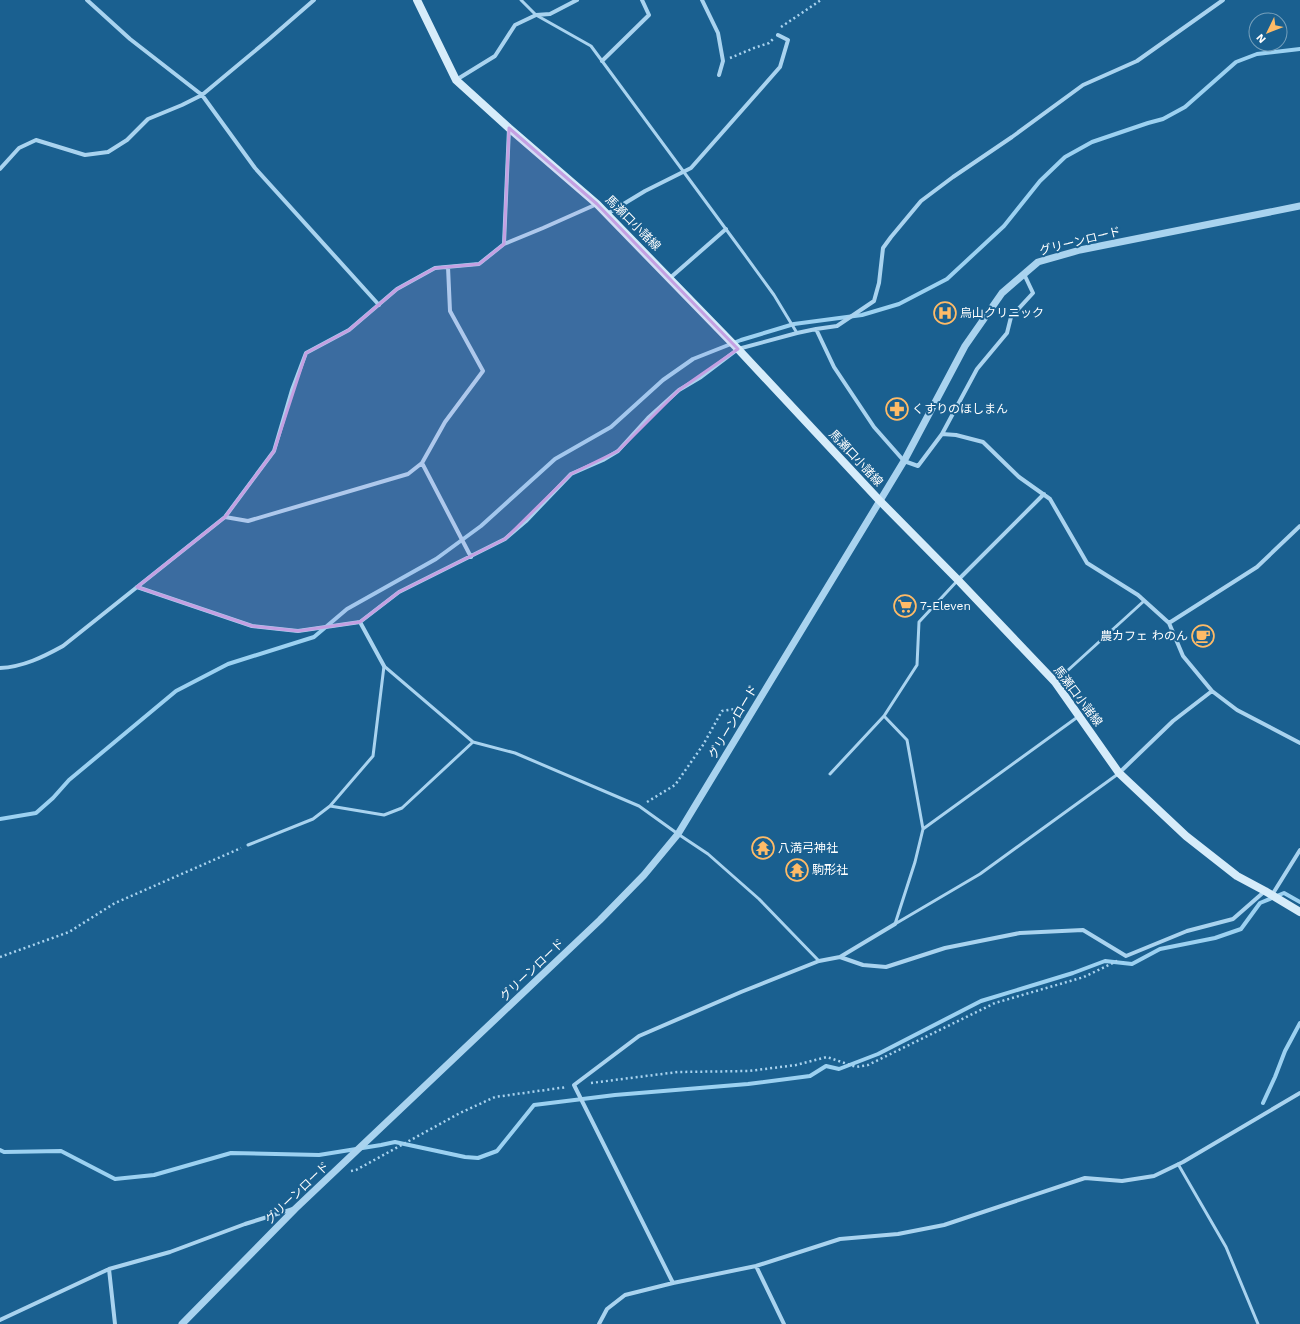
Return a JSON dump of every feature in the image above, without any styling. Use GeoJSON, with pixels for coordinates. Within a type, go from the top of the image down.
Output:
{"type":"FeatureCollection","features":[{"type":"Feature","properties":{"kind":"main road","name":"馬瀬口小諸線"},"geometry":{"type":"LineString","coordinates":[[417,0],[456,80],[597,204],[738,349],[879,500],[1055,682],[1119,773],[1186,836],[1237,876],[1300,912]]}},
{"type":"Feature","properties":{"kind":"street"},"geometry":{"type":"LineString","coordinates":[[87,0],[130,39],[202,95],[255,168],[380,305]]}},
{"type":"Feature","properties":{"kind":"street"},"geometry":{"type":"LineString","coordinates":[[0,169],[19,148],[36,140],[84,155],[108,152],[126,140],[148,119],[202,95],[314,0]]}},
{"type":"Feature","properties":{"kind":"street"},"geometry":{"type":"LineString","coordinates":[[456,80],[495,56],[515,25],[536,14],[550,14],[577,0]]}},
{"type":"Feature","properties":{"kind":"street"},"geometry":{"type":"LineString","coordinates":[[602,61],[649,15],[642,0]]}},
{"type":"Feature","properties":{"kind":"street"},"geometry":{"type":"LineString","coordinates":[[702,0],[718,33],[722,62],[719,75]]}},
{"type":"Feature","properties":{"kind":"street"},"geometry":{"type":"LineString","coordinates":[[137,587],[252,626],[298,631],[360,622],[399,592],[505,539],[526,521],[571,474],[604,460],[618,451],[648,418],[679,390],[701,377],[738,349],[796,333],[838,326],[874,301],[880,283],[883,248],[921,201],[1083,85],[1137,61],[1223,0]]}},
{"type":"Feature","properties":{"kind":"street"},"geometry":{"type":"LineString","coordinates":[[607,214],[645,190],[691,168],[780,68],[788,40],[778,34]]}},
{"type":"Feature","properties":{"kind":"street"},"geometry":{"type":"LineString","coordinates":[[504,244],[509,128]]}},
{"type":"Feature","properties":{"kind":"street"},"geometry":{"type":"LineString","coordinates":[[0,668],[12,668],[38,660],[63,646],[226,517],[274,451],[306,353],[349,330],[397,289],[436,268],[479,264],[504,244],[597,204]]}},
{"type":"Feature","properties":{"kind":"street","name":"グリーンロード"},"geometry":{"type":"LineString","coordinates":[[182,1324],[295,1208],[335,1172],[600,920],[644,875],[678,834],[904,461],[965,346],[1002,293],[1038,262],[1080,250],[1300,206]]}},
{"type":"Feature","properties":{"kind":"street"},"geometry":{"type":"LineString","coordinates":[[670,278],[726,229]]}},
{"type":"Feature","properties":{"kind":"street"},"geometry":{"type":"LineString","coordinates":[[226,517],[248,521],[408,474],[422,463],[445,422],[483,371],[450,311],[448,267]]}},
{"type":"Feature","properties":{"kind":"street"},"geometry":{"type":"LineString","coordinates":[[816,329],[834,367],[874,427],[904,461],[918,466],[942,434],[977,369],[1007,333],[1011,317],[1033,293],[1024,274]]}},
{"type":"Feature","properties":{"kind":"street"},"geometry":{"type":"LineString","coordinates":[[942,434],[956,435],[983,442],[1019,477],[1050,499],[1087,563],[1138,595],[1168,623],[1184,656],[1212,691],[1237,710],[1300,743]]}},
{"type":"Feature","properties":{"kind":"street"},"geometry":{"type":"LineString","coordinates":[[422,463],[471,557]]}},
{"type":"Feature","properties":{"kind":"street"},"geometry":{"type":"LineString","coordinates":[[958,580],[1044,494]]}},
{"type":"Feature","properties":{"kind":"street"},"geometry":{"type":"LineString","coordinates":[[1168,623],[1257,567],[1300,526]]}},
{"type":"Feature","properties":{"kind":"street"},"geometry":{"type":"LineString","coordinates":[[360,622],[384,666]]}},
{"type":"Feature","properties":{"kind":"street"},"geometry":{"type":"LineString","coordinates":[[1119,773],[1173,721],[1212,691]]}},
{"type":"Feature","properties":{"kind":"street"},"geometry":{"type":"LineString","coordinates":[[840,957],[863,965],[886,967],[945,948],[1020,933],[1083,930],[1126,956],[1187,931],[1233,919],[1268,893],[1300,850]]}},
{"type":"Feature","properties":{"kind":"street"},"geometry":{"type":"LineString","coordinates":[[673,1284],[574,1085],[639,1036],[741,992],[819,961],[840,957],[895,924]]}},
{"type":"Feature","properties":{"kind":"street"},"geometry":{"type":"LineString","coordinates":[[599,1324],[607,1309],[625,1295],[756,1266],[840,1239],[898,1234],[944,1225],[1085,1178],[1122,1181],[1154,1176],[1178,1164],[1300,1093]]}},
{"type":"Feature","properties":{"kind":"street"},"geometry":{"type":"LineString","coordinates":[[0,1320],[109,1269],[170,1252],[245,1224],[295,1208]]}},
{"type":"Feature","properties":{"kind":"street"},"geometry":{"type":"LineString","coordinates":[[756,1266],[784,1324]]}},
{"type":"Feature","properties":{"kind":"street"},"geometry":{"type":"LineString","coordinates":[[109,1269],[115,1324]]}},
{"type":"Feature","properties":{"kind":"lane"},"geometry":{"type":"LineString","coordinates":[[521,0],[536,14],[591,46],[774,295],[796,333]]}},
{"type":"Feature","properties":{"kind":"lane"},"geometry":{"type":"LineString","coordinates":[[830,774],[884,716],[917,665],[919,622],[958,580]]}},
{"type":"Feature","properties":{"kind":"lane"},"geometry":{"type":"LineString","coordinates":[[1055,682],[1144,601]]}},
{"type":"Feature","properties":{"kind":"lane"},"geometry":{"type":"LineString","coordinates":[[384,666],[473,742],[514,753],[639,806],[708,854],[759,899],[819,961]]}},
{"type":"Feature","properties":{"kind":"lane"},"geometry":{"type":"LineString","coordinates":[[248,845],[313,819],[330,806],[373,756],[384,666]]}},
{"type":"Feature","properties":{"kind":"lane"},"geometry":{"type":"LineString","coordinates":[[884,716],[907,740],[923,829],[915,862],[895,924]]}},
{"type":"Feature","properties":{"kind":"lane"},"geometry":{"type":"LineString","coordinates":[[923,829],[1079,716]]}},
{"type":"Feature","properties":{"kind":"lane"},"geometry":{"type":"LineString","coordinates":[[330,806],[384,815],[402,808],[473,742]]}},
{"type":"Feature","properties":{"kind":"lane"},"geometry":{"type":"LineString","coordinates":[[895,924],[980,874],[1119,773]]}},
{"type":"Feature","properties":{"kind":"lane"},"geometry":{"type":"LineString","coordinates":[[1178,1164],[1226,1247],[1258,1324]]}},
{"type":"Feature","properties":{"kind":"path"},"geometry":{"type":"LineString","coordinates":[[639,806],[675,785],[703,744],[722,710],[734,709],[749,716]]}},
{"type":"Feature","properties":{"kind":"path"},"geometry":{"type":"LineString","coordinates":[[0,957],[69,932],[114,903],[248,845]]}},
{"type":"Feature","properties":{"kind":"path"},"geometry":{"type":"LineString","coordinates":[[335,1172],[356,1170],[460,1113],[495,1098],[574,1085],[678,1072],[749,1071],[796,1065],[827,1058],[856,1067],[868,1065],[994,1003],[1084,976],[1126,956]]}},
{"type":"Feature","properties":{"kind":"highlighted area"},"geometry":{"type":"Polygon","coordinates":[[[509,128],[597,204],[738,349],[679,390],[618,451],[571,474],[505,539],[399,592],[360,622],[298,631],[252,626],[137,587],[225,517],[274,451],[306,353],[349,330],[397,289],[435,268],[479,264],[504,244],[509,128]]]}},
{"type":"Feature","properties":{"kind":"waterway"},"geometry":{"type":"LineString","coordinates":[[0,819],[36,813],[53,798],[69,780],[176,691],[228,664],[314,637],[347,609],[436,559],[481,526],[555,459],[611,427],[663,380],[693,359],[741,340],[794,324],[862,315],[899,304],[947,279],[1004,226],[1040,181],[1065,157],[1092,142],[1163,119],[1185,107],[1236,62],[1257,54],[1300,49]]}},
{"type":"Feature","properties":{"kind":"waterway"},"geometry":{"type":"LineString","coordinates":[[0,1150],[4,1152],[61,1151],[115,1179],[154,1175],[231,1153],[319,1155],[395,1142],[465,1157],[478,1158],[497,1151],[534,1105],[615,1095],[748,1084],[810,1076],[826,1066],[839,1069],[878,1054],[981,1001],[1073,973],[1105,961],[1132,964],[1160,949],[1215,938],[1241,929],[1260,903],[1284,893],[1300,902]]}},
{"type":"Feature","properties":{"kind":"waterway"},"geometry":{"type":"LineString","coordinates":[[1263,1103],[1285,1051],[1300,1023]]}},
{"type":"Feature","properties":{"kind":"place","name":"烏山クリニック"},"geometry":{"type":"Point","coordinates":[945,313]}},
{"type":"Feature","properties":{"kind":"place","name":"くすりのほしまん"},"geometry":{"type":"Point","coordinates":[897,409]}},
{"type":"Feature","properties":{"kind":"place","name":"7-Eleven"},"geometry":{"type":"Point","coordinates":[905,606]}},
{"type":"Feature","properties":{"kind":"place","name":"農カフェ わのん"},"geometry":{"type":"Point","coordinates":[1203,636]}},
{"type":"Feature","properties":{"kind":"place","name":"八満弓神社"},"geometry":{"type":"Point","coordinates":[763,848]}},
{"type":"Feature","properties":{"kind":"place","name":"駒形社"},"geometry":{"type":"Point","coordinates":[797,870]}}]}
